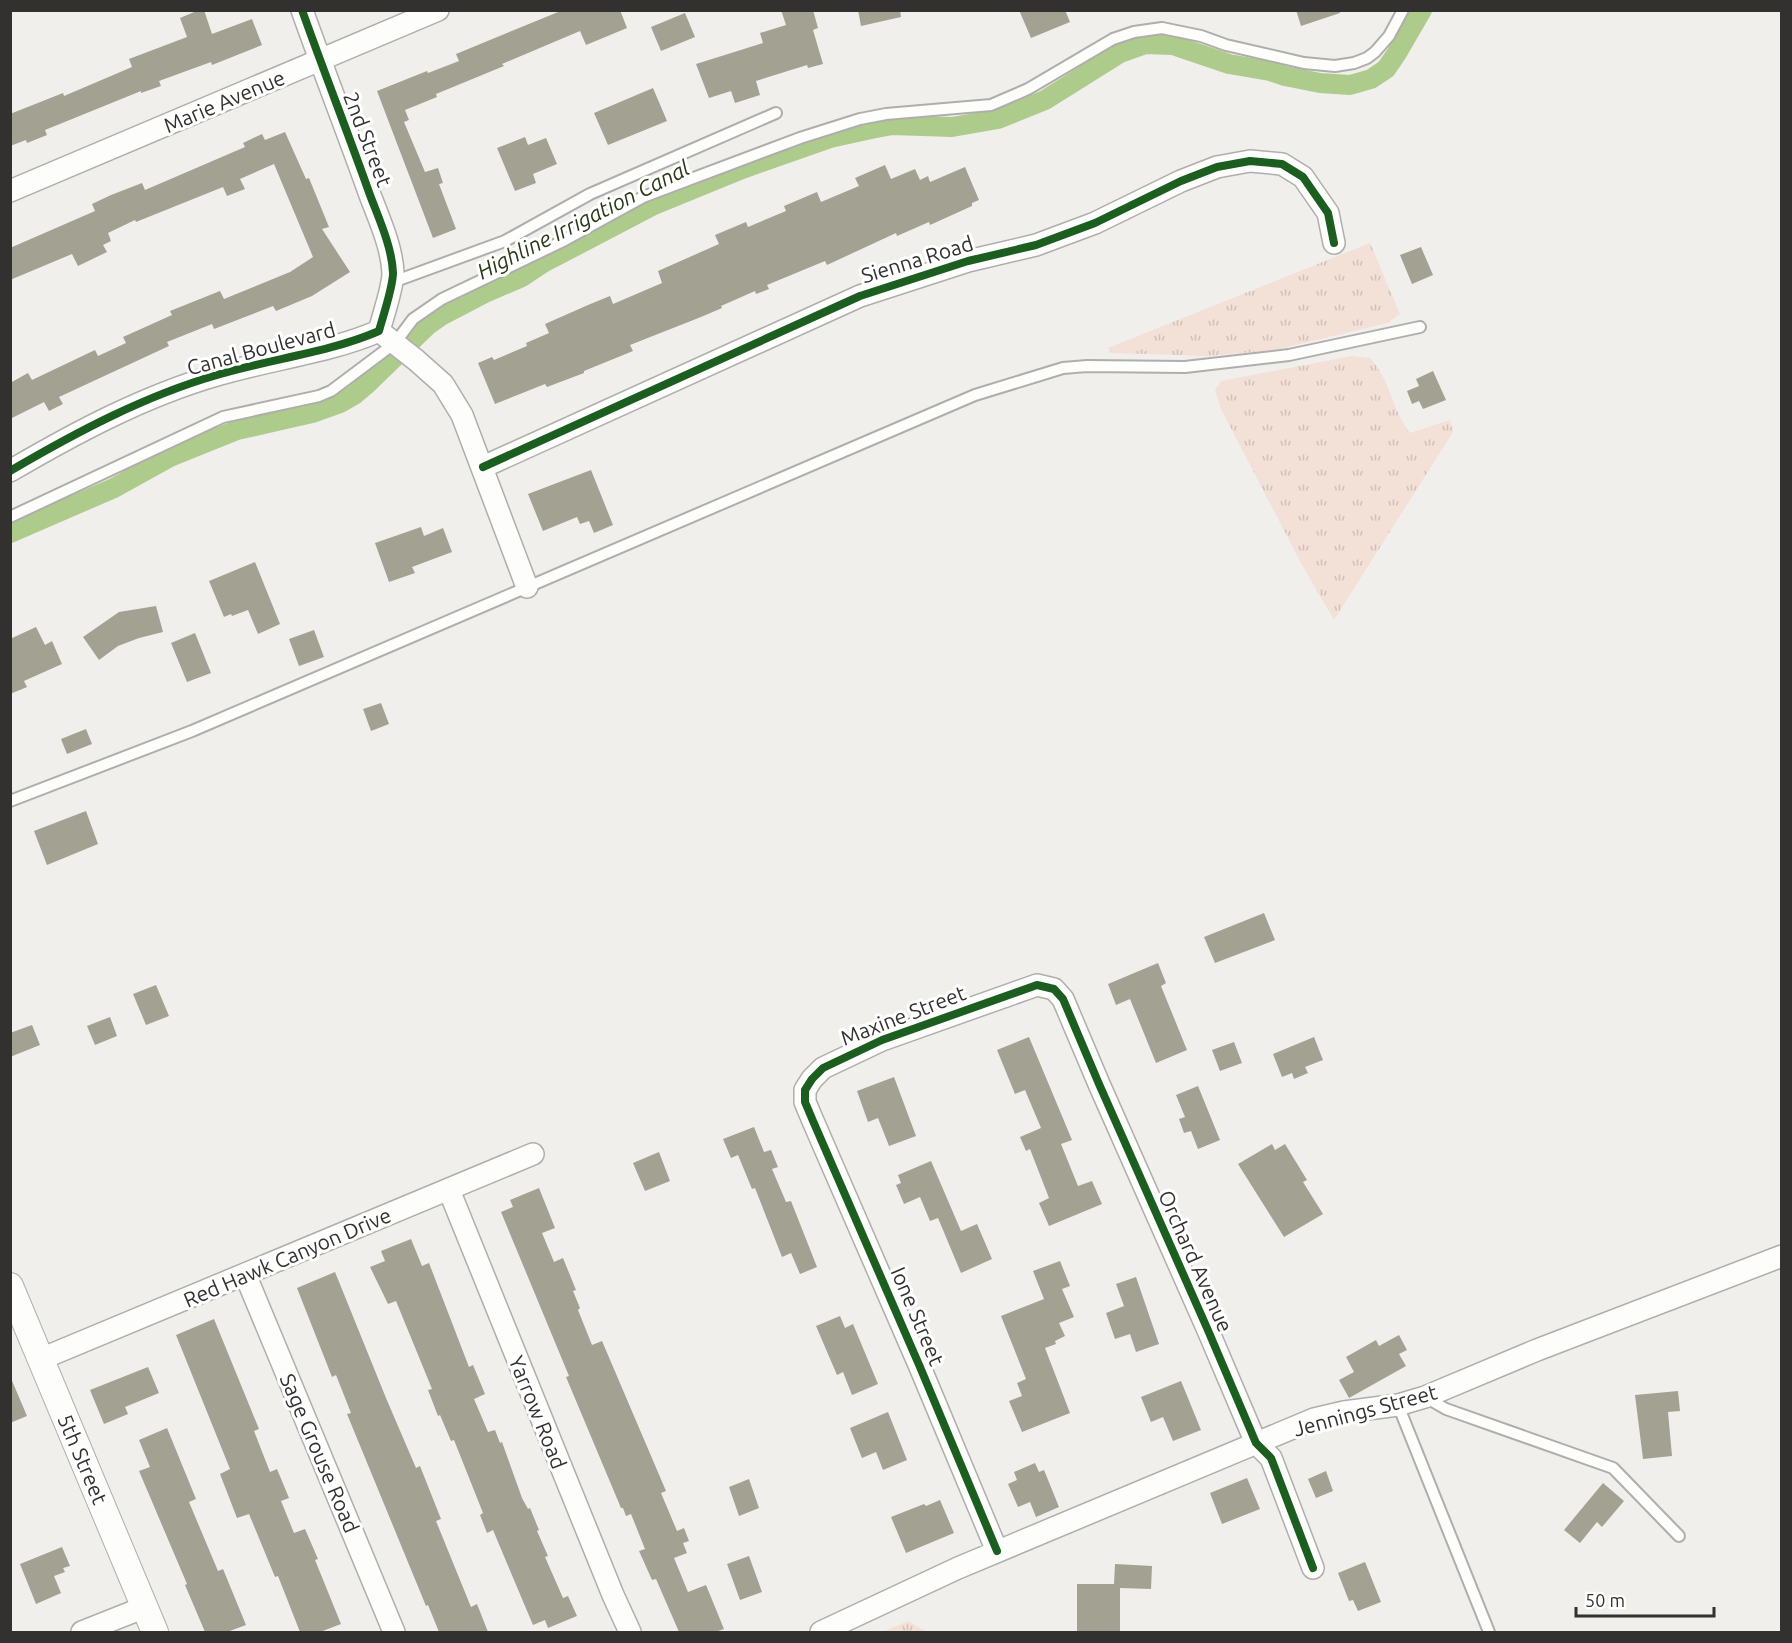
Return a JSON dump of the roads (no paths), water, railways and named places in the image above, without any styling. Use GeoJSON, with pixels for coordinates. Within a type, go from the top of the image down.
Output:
{"type":"FeatureCollection","features":[{"type":"Feature","properties":{"kind":"street","name":"2nd Street"},"geometry":{"type":"LineString","coordinates":[[302,10],[381,224],[393,270],[393,282]]}},
{"type":"Feature","properties":{"kind":"street","name":"Marie Avenue"},"geometry":{"type":"LineString","coordinates":[[10,191],[438,10]]}},
{"type":"Feature","properties":{"kind":"street","name":"Sienna Road"},"geometry":{"type":"LineString","coordinates":[[483,467],[860,296],[968,261],[1036,245],[1095,223],[1181,181],[1217,167],[1250,161],[1282,164],[1303,177],[1328,213],[1335,243]]}},
{"type":"Feature","properties":{"kind":"street"},"geometry":{"type":"LineString","coordinates":[[393,282],[389,291],[390,339],[443,384],[462,415],[527,587]]}},
{"type":"Feature","properties":{"kind":"street","name":"Canal Boulevard"},"geometry":{"type":"LineString","coordinates":[[10,471],[81,432],[181,387],[217,375],[354,342],[390,339]]}},
{"type":"Feature","properties":{"kind":"street","name":"Maxine Street"},"geometry":{"type":"LineString","coordinates":[[804,1096],[812,1079],[830,1063],[882,1040],[1032,985]]}},
{"type":"Feature","properties":{"kind":"street","name":"Orchard Avenue"},"geometry":{"type":"LineString","coordinates":[[1032,985],[1051,988],[1063,999],[1256,1443],[1271,1458],[1313,1568]]}},
{"type":"Feature","properties":{"kind":"street","name":"Ione Street"},"geometry":{"type":"LineString","coordinates":[[804,1096],[997,1551]]}},
{"type":"Feature","properties":{"kind":"street","name":"Red Hawk Canyon Drive"},"geometry":{"type":"LineString","coordinates":[[41,1359],[533,1154]]}},
{"type":"Feature","properties":{"kind":"street","name":"Yarrow Road"},"geometry":{"type":"LineString","coordinates":[[448,1190],[612,1594],[630,1632]]}},
{"type":"Feature","properties":{"kind":"street","name":"Jennings Street"},"geometry":{"type":"LineString","coordinates":[[821,1632],[997,1551],[1314,1419],[1344,1412],[1398,1405],[1425,1397],[1537,1350],[1782,1256]]}},
{"type":"Feature","properties":{"kind":"street","name":"Sage Grouse Road"},"geometry":{"type":"LineString","coordinates":[[245,1274],[394,1632]]}},
{"type":"Feature","properties":{"kind":"street","name":"5th Street"},"geometry":{"type":"LineString","coordinates":[[10,1287],[155,1632]]}},
{"type":"Feature","properties":{"kind":"street"},"geometry":{"type":"LineString","coordinates":[[82,1632],[145,1607]]}},
{"type":"Feature","properties":{"kind":"lane"},"geometry":{"type":"LineString","coordinates":[[10,517],[223,417],[325,393],[342,384],[413,319],[442,299],[561,242],[643,197],[800,138],[860,119],[886,114],[991,105],[1028,89],[1113,39],[1134,32],[1162,28],[1304,63],[1335,66],[1354,63],[1375,52],[1389,36],[1403,10]]}},
{"type":"Feature","properties":{"kind":"lane"},"geometry":{"type":"LineString","coordinates":[[393,282],[505,240],[590,194],[776,113]]}},
{"type":"Feature","properties":{"kind":"lane"},"geometry":{"type":"LineString","coordinates":[[10,801],[192,731],[975,395],[1063,368],[1087,366],[1185,367],[1289,356],[1420,327]]}},
{"type":"Feature","properties":{"kind":"lane"},"geometry":{"type":"LineString","coordinates":[[1425,1397],[1446,1409],[1613,1468],[1679,1536]]}},
{"type":"Feature","properties":{"kind":"lane"},"geometry":{"type":"LineString","coordinates":[[1398,1405],[1490,1632]]}},
{"type":"Feature","properties":{"kind":"waterway","name":"Highline Irrigation Canal"},"geometry":{"type":"LineString","coordinates":[[10,533],[114,488],[170,457],[237,430],[312,413],[340,403],[367,384],[428,325],[441,316],[522,277],[543,263],[654,205],[742,169],[830,138],[871,129],[892,125],[952,127],[998,119],[1045,100],[1120,53],[1145,44],[1173,45],[1229,64],[1320,83],[1350,85],[1371,79],[1386,69],[1422,10]]}}]}
